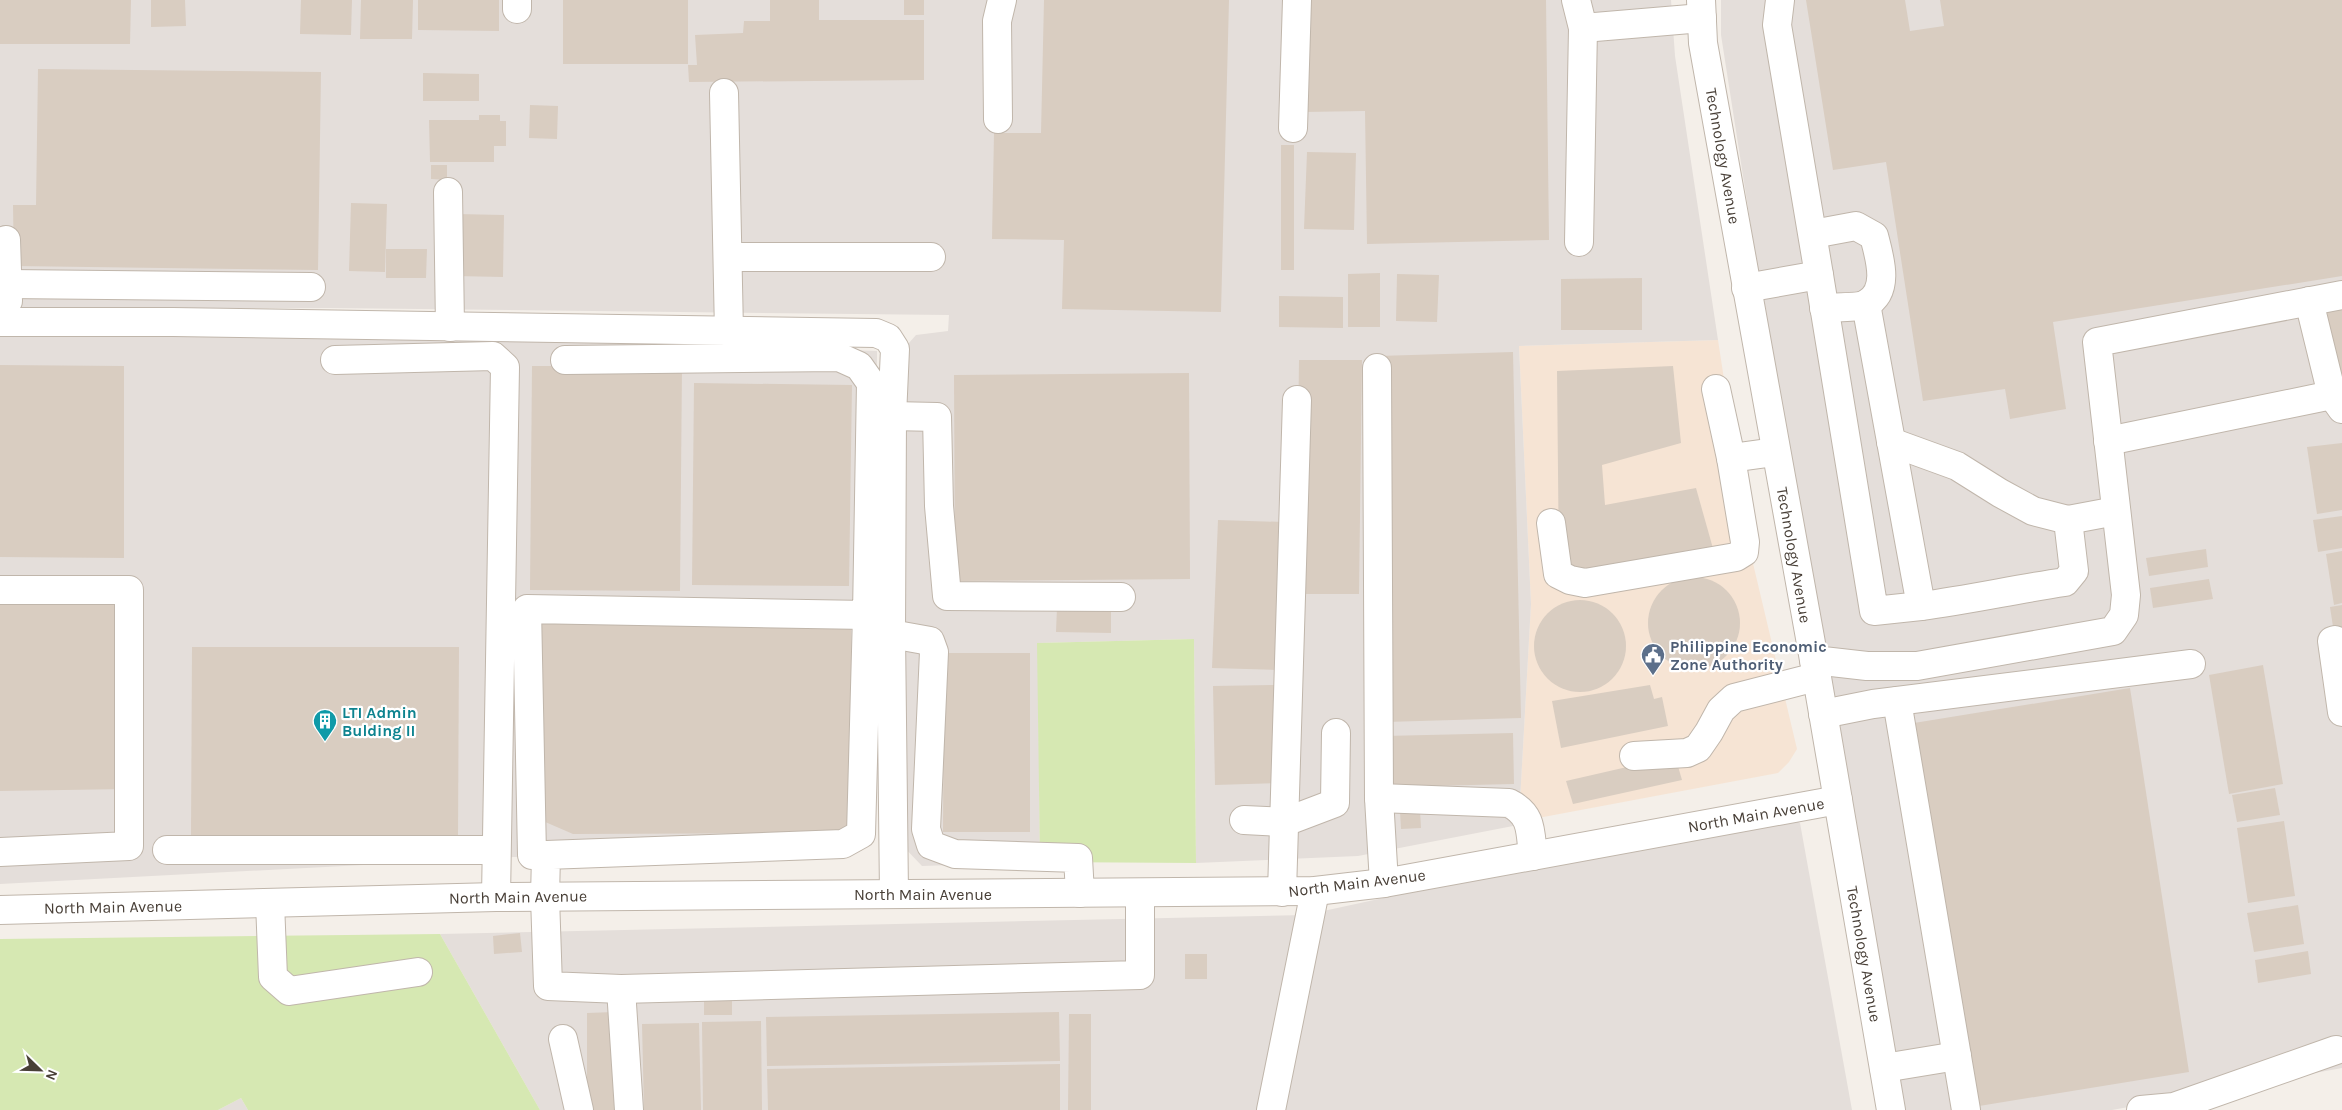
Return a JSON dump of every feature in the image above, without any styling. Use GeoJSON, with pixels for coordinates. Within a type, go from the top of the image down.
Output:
{"type":"FeatureCollection","features":[{"type":"Feature","properties":{"kind":"street"},"geometry":{"type":"LineString","coordinates":[[998,119],[997,21],[1002,0]]}},
{"type":"Feature","properties":{"kind":"street"},"geometry":{"type":"LineString","coordinates":[[1293,128],[1298,0]]}},
{"type":"Feature","properties":{"kind":"street"},"geometry":{"type":"LineString","coordinates":[[1576,0],[1584,28],[1579,242]]}},
{"type":"Feature","properties":{"kind":"street"},"geometry":{"type":"LineString","coordinates":[[1780,0],[1777,25],[1874,611],[1976,599],[2012,589],[2065,582],[2074,571],[2068,520]]}},
{"type":"Feature","properties":{"kind":"street"},"geometry":{"type":"LineString","coordinates":[[1584,28],[1701,9]]}},
{"type":"Feature","properties":{"kind":"street","name":"Technology Avenue"},"geometry":{"type":"LineString","coordinates":[[1701,9],[1703,43],[1815,668],[1891,1110]]}},
{"type":"Feature","properties":{"kind":"street"},"geometry":{"type":"LineString","coordinates":[[724,93],[729,332]]}},
{"type":"Feature","properties":{"kind":"street"},"geometry":{"type":"LineString","coordinates":[[448,192],[450,327]]}},
{"type":"Feature","properties":{"kind":"street"},"geometry":{"type":"LineString","coordinates":[[1813,234],[1856,226],[1874,236],[1883,270],[1878,293],[1866,304],[1824,308]]}},
{"type":"Feature","properties":{"kind":"street"},"geometry":{"type":"LineString","coordinates":[[6,240],[7,284],[4,322],[173,322],[876,333],[888,338],[895,349],[883,622],[861,834],[842,844],[532,855],[526,609],[883,622],[930,641],[934,652],[926,829],[931,845],[955,854],[1078,858],[1080,893]]}},
{"type":"Feature","properties":{"kind":"street"},"geometry":{"type":"LineString","coordinates":[[728,257],[932,257]]}},
{"type":"Feature","properties":{"kind":"street"},"geometry":{"type":"LineString","coordinates":[[1746,288],[1819,275]]}},
{"type":"Feature","properties":{"kind":"street"},"geometry":{"type":"LineString","coordinates":[[7,284],[312,287]]}},
{"type":"Feature","properties":{"kind":"street"},"geometry":{"type":"LineString","coordinates":[[1634,756],[1687,753],[1698,748],[1721,710],[1734,698],[1815,668],[1917,666],[2112,631],[2124,615],[2126,595],[2097,342],[2342,294]]}},
{"type":"Feature","properties":{"kind":"street"},"geometry":{"type":"LineString","coordinates":[[2108,442],[2337,402],[2309,301]]}},
{"type":"Feature","properties":{"kind":"street"},"geometry":{"type":"LineString","coordinates":[[1866,304],[1921,606]]}},
{"type":"Feature","properties":{"kind":"street"},"geometry":{"type":"LineString","coordinates":[[335,360],[493,356],[505,367],[496,897]]}},
{"type":"Feature","properties":{"kind":"street"},"geometry":{"type":"LineString","coordinates":[[565,360],[839,358],[859,366],[871,383],[894,894]]}},
{"type":"Feature","properties":{"kind":"street"},"geometry":{"type":"LineString","coordinates":[[1377,368],[1379,798],[1384,882]]}},
{"type":"Feature","properties":{"kind":"street"},"geometry":{"type":"LineString","coordinates":[[1551,523],[1558,574],[1570,580],[1585,583],[1736,557],[1744,552],[1745,542],[1731,458],[1716,389]]}},
{"type":"Feature","properties":{"kind":"street"},"geometry":{"type":"LineString","coordinates":[[1282,892],[1297,400]]}},
{"type":"Feature","properties":{"kind":"street"},"geometry":{"type":"LineString","coordinates":[[892,416],[937,417],[939,506],[947,596],[1121,597]]}},
{"type":"Feature","properties":{"kind":"street"},"geometry":{"type":"LineString","coordinates":[[1891,442],[1957,466],[2033,511],[2068,520],[2116,511]]}},
{"type":"Feature","properties":{"kind":"street"},"geometry":{"type":"LineString","coordinates":[[1731,458],[1775,452]]}},
{"type":"Feature","properties":{"kind":"street"},"geometry":{"type":"LineString","coordinates":[[0,590],[129,590],[128,846],[0,852]]}},
{"type":"Feature","properties":{"kind":"street"},"geometry":{"type":"LineString","coordinates":[[2335,640],[2332,641],[2342,712]]}},
{"type":"Feature","properties":{"kind":"street"},"geometry":{"type":"LineString","coordinates":[[1823,714],[1898,701],[2190,664]]}},
{"type":"Feature","properties":{"kind":"street"},"geometry":{"type":"LineString","coordinates":[[1898,701],[1966,1110]]}},
{"type":"Feature","properties":{"kind":"street"},"geometry":{"type":"LineString","coordinates":[[1244,820],[1285,822],[1335,803],[1336,733]]}},
{"type":"Feature","properties":{"kind":"street"},"geometry":{"type":"LineString","coordinates":[[1379,798],[1509,803],[1522,810],[1530,825],[1533,856]]}},
{"type":"Feature","properties":{"kind":"street","name":"North Main Avenue"},"geometry":{"type":"LineString","coordinates":[[0,910],[496,897],[1315,891],[1384,882],[1838,800]]}},
{"type":"Feature","properties":{"kind":"street"},"geometry":{"type":"LineString","coordinates":[[167,850],[496,850]]}},
{"type":"Feature","properties":{"kind":"street"},"geometry":{"type":"LineString","coordinates":[[546,855],[545,897],[548,986],[621,989],[1140,975],[1140,893]]}},
{"type":"Feature","properties":{"kind":"street"},"geometry":{"type":"LineString","coordinates":[[1271,1110],[1315,891]]}},
{"type":"Feature","properties":{"kind":"street"},"geometry":{"type":"LineString","coordinates":[[270,903],[273,976],[289,991],[418,972]]}},
{"type":"Feature","properties":{"kind":"street"},"geometry":{"type":"LineString","coordinates":[[621,989],[629,1110]]}},
{"type":"Feature","properties":{"kind":"street"},"geometry":{"type":"LineString","coordinates":[[563,1039],[578,1110]]}},
{"type":"Feature","properties":{"kind":"street"},"geometry":{"type":"LineString","coordinates":[[2141,1110],[2174,1107],[2336,1050]]}},
{"type":"Feature","properties":{"kind":"street"},"geometry":{"type":"LineString","coordinates":[[1884,1068],[1957,1056]]}},
{"type":"Feature","properties":{"kind":"shaded area"},"geometry":{"type":"Polygon","coordinates":[[[0,0],[1671,0],[1675,56],[1718,340],[1519,346],[1531,604],[1520,801],[1538,818],[1513,826],[1358,856],[1196,863],[1194,639],[1038,643],[1040,862],[922,866],[900,843],[901,352],[916,335],[948,331],[949,315],[329,308],[0,309],[0,0]]]}},
{"type":"Feature","properties":{"kind":"shaded area"},"geometry":{"type":"Polygon","coordinates":[[[1721,0],[2342,0],[2342,1068],[2112,1110],[1903,1110],[1756,259],[1721,35],[1721,0]]]}},
{"type":"Feature","properties":{"kind":"shaded area"},"geometry":{"type":"Polygon","coordinates":[[[160,320],[160,336],[516,339],[877,351],[875,818],[871,834],[855,852],[514,857],[0,884],[0,333],[160,320]]]}},
{"type":"Feature","properties":{"kind":"shaded area"},"geometry":{"type":"Polygon","coordinates":[[[1718,340],[1751,555],[1797,749],[1789,762],[1778,773],[1538,818],[1520,801],[1531,604],[1519,346],[1718,340]]]}},
{"type":"Feature","properties":{"kind":"shaded area"},"geometry":{"type":"Polygon","coordinates":[[[1778,812],[1800,823],[1852,1110],[540,1110],[440,934],[1305,915],[1778,812]]]}},
{"type":"Feature","properties":{"kind":"shaded area"},"geometry":{"type":"Polygon","coordinates":[[[241,1098],[248,1110],[218,1110],[241,1098]]]}},
{"type":"Feature","properties":{"kind":"green space"},"geometry":{"type":"Polygon","coordinates":[[[1194,639],[1196,863],[1040,862],[1037,643],[1194,639]]]}},
{"type":"Feature","properties":{"kind":"green space"},"geometry":{"type":"Polygon","coordinates":[[[440,934],[540,1110],[248,1110],[241,1098],[218,1110],[0,1110],[0,939],[440,934]]]}},
{"type":"Feature","properties":{"kind":"building"},"geometry":{"type":"Polygon","coordinates":[[[0,0],[131,0],[130,44],[0,44],[0,0]]]}},
{"type":"Feature","properties":{"kind":"building"},"geometry":{"type":"Polygon","coordinates":[[[151,0],[185,0],[186,26],[151,27],[151,0]]]}},
{"type":"Feature","properties":{"kind":"building"},"geometry":{"type":"Polygon","coordinates":[[[301,0],[352,0],[351,35],[300,34],[301,0]]]}},
{"type":"Feature","properties":{"kind":"building"},"geometry":{"type":"Polygon","coordinates":[[[361,0],[413,0],[412,39],[360,39],[361,0]]]}},
{"type":"Feature","properties":{"kind":"building"},"geometry":{"type":"Polygon","coordinates":[[[418,0],[499,0],[499,31],[418,30],[418,0]]]}},
{"type":"Feature","properties":{"kind":"building"},"geometry":{"type":"Polygon","coordinates":[[[563,0],[688,0],[688,64],[563,64],[563,0]]]}},
{"type":"Feature","properties":{"kind":"building"},"geometry":{"type":"Polygon","coordinates":[[[770,0],[819,0],[819,20],[924,20],[924,80],[689,82],[688,65],[697,65],[695,35],[743,33],[744,21],[770,21],[770,0]]]}},
{"type":"Feature","properties":{"kind":"building"},"geometry":{"type":"Polygon","coordinates":[[[904,0],[924,0],[924,15],[904,15],[904,0]]]}},
{"type":"Feature","properties":{"kind":"building"},"geometry":{"type":"Polygon","coordinates":[[[1044,0],[1229,0],[1221,312],[1062,309],[1064,240],[992,239],[994,133],[1041,133],[1044,0]]]}},
{"type":"Feature","properties":{"kind":"building"},"geometry":{"type":"Polygon","coordinates":[[[1302,0],[1546,0],[1549,240],[1367,244],[1365,111],[1304,112],[1302,0]]]}},
{"type":"Feature","properties":{"kind":"building"},"geometry":{"type":"Polygon","coordinates":[[[1806,0],[1905,0],[1910,31],[1944,26],[1940,0],[2342,0],[2342,276],[2053,322],[2066,409],[2010,419],[2005,389],[1923,401],[1886,162],[1833,170],[1806,0]]]}},
{"type":"Feature","properties":{"kind":"building"},"geometry":{"type":"Polygon","coordinates":[[[38,69],[321,72],[318,270],[14,266],[13,205],[36,205],[38,69]]]}},
{"type":"Feature","properties":{"kind":"building"},"geometry":{"type":"Polygon","coordinates":[[[423,73],[479,74],[479,101],[423,101],[423,73]]]}},
{"type":"Feature","properties":{"kind":"building"},"geometry":{"type":"Polygon","coordinates":[[[530,105],[558,106],[557,139],[529,138],[530,105]]]}},
{"type":"Feature","properties":{"kind":"building"},"geometry":{"type":"Polygon","coordinates":[[[479,115],[500,115],[500,121],[506,121],[506,146],[494,146],[494,162],[430,162],[429,120],[479,120],[479,115]]]}},
{"type":"Feature","properties":{"kind":"building"},"geometry":{"type":"Polygon","coordinates":[[[1281,145],[1294,145],[1294,270],[1281,270],[1281,145]]]}},
{"type":"Feature","properties":{"kind":"building"},"geometry":{"type":"Polygon","coordinates":[[[1307,152],[1356,153],[1354,230],[1304,229],[1307,152]]]}},
{"type":"Feature","properties":{"kind":"building"},"geometry":{"type":"Polygon","coordinates":[[[431,165],[447,165],[447,180],[431,179],[431,165]]]}},
{"type":"Feature","properties":{"kind":"building"},"geometry":{"type":"Polygon","coordinates":[[[351,203],[387,204],[385,272],[349,271],[351,203]]]}},
{"type":"Feature","properties":{"kind":"building"},"geometry":{"type":"Polygon","coordinates":[[[457,214],[504,215],[503,277],[455,276],[457,214]]]}},
{"type":"Feature","properties":{"kind":"building"},"geometry":{"type":"Polygon","coordinates":[[[386,249],[427,249],[426,278],[386,278],[386,249]]]}},
{"type":"Feature","properties":{"kind":"building"},"geometry":{"type":"Polygon","coordinates":[[[1380,273],[1380,327],[1348,327],[1348,274],[1380,273]]]}},
{"type":"Feature","properties":{"kind":"building"},"geometry":{"type":"Polygon","coordinates":[[[1397,274],[1439,275],[1437,322],[1396,321],[1397,274]]]}},
{"type":"Feature","properties":{"kind":"building"},"geometry":{"type":"Polygon","coordinates":[[[1642,278],[1642,330],[1561,330],[1561,279],[1642,278]]]}},
{"type":"Feature","properties":{"kind":"building"},"geometry":{"type":"Polygon","coordinates":[[[1279,296],[1343,297],[1343,328],[1279,327],[1279,296]]]}},
{"type":"Feature","properties":{"kind":"building"},"geometry":{"type":"Polygon","coordinates":[[[2342,303],[2342,393],[2341,393],[2326,306],[2342,303]]]}},
{"type":"Feature","properties":{"kind":"building"},"geometry":{"type":"Polygon","coordinates":[[[1513,352],[1521,718],[1386,722],[1378,356],[1513,352]]]}},
{"type":"Feature","properties":{"kind":"building"},"geometry":{"type":"Polygon","coordinates":[[[1299,360],[1362,360],[1359,594],[1296,594],[1299,360]]]}},
{"type":"Feature","properties":{"kind":"building"},"geometry":{"type":"Polygon","coordinates":[[[0,365],[124,366],[124,558],[0,557],[0,365]]]}},
{"type":"Feature","properties":{"kind":"building"},"geometry":{"type":"Polygon","coordinates":[[[532,366],[682,366],[680,591],[530,590],[532,366]]]}},
{"type":"Feature","properties":{"kind":"building"},"geometry":{"type":"Polygon","coordinates":[[[1673,366],[1681,443],[1602,465],[1605,505],[1696,488],[1714,552],[1559,573],[1557,371],[1673,366]]]}},
{"type":"Feature","properties":{"kind":"building"},"geometry":{"type":"Polygon","coordinates":[[[1189,373],[1190,579],[955,581],[954,375],[1189,373]]]}},
{"type":"Feature","properties":{"kind":"building"},"geometry":{"type":"Polygon","coordinates":[[[694,383],[852,385],[849,586],[692,585],[694,383]]]}},
{"type":"Feature","properties":{"kind":"building"},"geometry":{"type":"Polygon","coordinates":[[[2342,443],[2342,510],[2317,514],[2307,447],[2342,443]]]}},
{"type":"Feature","properties":{"kind":"building"},"geometry":{"type":"Polygon","coordinates":[[[2342,516],[2342,548],[2318,552],[2313,520],[2342,516]]]}},
{"type":"Feature","properties":{"kind":"building"},"geometry":{"type":"Polygon","coordinates":[[[1218,520],[1284,522],[1277,670],[1212,668],[1218,520]]]}},
{"type":"Feature","properties":{"kind":"building"},"geometry":{"type":"Polygon","coordinates":[[[2206,549],[2208,567],[2149,576],[2146,558],[2206,549]]]}},
{"type":"Feature","properties":{"kind":"building"},"geometry":{"type":"Polygon","coordinates":[[[2342,551],[2342,603],[2334,605],[2326,554],[2342,551]]]}},
{"type":"Feature","properties":{"kind":"building"},"geometry":{"type":"Polygon","coordinates":[[[1694,577],[1712,580],[1727,590],[1737,605],[1740,623],[1737,641],[1727,656],[1712,666],[1694,669],[1676,666],[1661,656],[1651,641],[1648,623],[1651,605],[1661,590],[1676,580],[1694,577]]]}},
{"type":"Feature","properties":{"kind":"building"},"geometry":{"type":"Polygon","coordinates":[[[2209,579],[2213,599],[2153,608],[2150,588],[2209,579]]]}},
{"type":"Feature","properties":{"kind":"building"},"geometry":{"type":"Polygon","coordinates":[[[125,593],[127,789],[0,791],[0,595],[125,593]]]}},
{"type":"Feature","properties":{"kind":"building"},"geometry":{"type":"Polygon","coordinates":[[[1580,600],[1598,603],[1613,613],[1623,628],[1626,646],[1623,664],[1613,679],[1598,689],[1580,692],[1562,689],[1547,679],[1537,664],[1534,646],[1537,628],[1547,613],[1562,603],[1580,600]]]}},
{"type":"Feature","properties":{"kind":"building"},"geometry":{"type":"Polygon","coordinates":[[[2342,605],[2342,679],[2341,679],[2330,607],[2342,605]]]}},
{"type":"Feature","properties":{"kind":"building"},"geometry":{"type":"Polygon","coordinates":[[[1057,607],[1111,607],[1111,633],[1056,632],[1057,607]]]}},
{"type":"Feature","properties":{"kind":"building"},"geometry":{"type":"Polygon","coordinates":[[[531,613],[851,617],[851,833],[573,834],[536,818],[531,613]]]}},
{"type":"Feature","properties":{"kind":"building","name":"LTI Admin Bulding II"},"geometry":{"type":"Polygon","coordinates":[[[192,647],[459,647],[458,837],[191,837],[192,647]]]}},
{"type":"Feature","properties":{"kind":"building"},"geometry":{"type":"Polygon","coordinates":[[[944,653],[1030,653],[1030,832],[943,832],[944,653]]]}},
{"type":"Feature","properties":{"kind":"building"},"geometry":{"type":"Polygon","coordinates":[[[2263,665],[2283,784],[2229,794],[2209,675],[2263,665]]]}},
{"type":"Feature","properties":{"kind":"building"},"geometry":{"type":"Polygon","coordinates":[[[1276,685],[1278,783],[1215,785],[1213,686],[1276,685]]]}},
{"type":"Feature","properties":{"kind":"building"},"geometry":{"type":"Polygon","coordinates":[[[1650,685],[1654,699],[1662,697],[1668,726],[1561,748],[1552,701],[1650,685]]]}},
{"type":"Feature","properties":{"kind":"building"},"geometry":{"type":"Polygon","coordinates":[[[2130,688],[2189,1072],[1973,1107],[1914,723],[2130,688]]]}},
{"type":"Feature","properties":{"kind":"building"},"geometry":{"type":"Polygon","coordinates":[[[1513,733],[1514,784],[1385,787],[1384,736],[1513,733]]]}},
{"type":"Feature","properties":{"kind":"building"},"geometry":{"type":"Polygon","coordinates":[[[1675,756],[1682,780],[1573,804],[1566,781],[1675,756]]]}},
{"type":"Feature","properties":{"kind":"building"},"geometry":{"type":"Polygon","coordinates":[[[2275,788],[2280,815],[2237,822],[2232,795],[2275,788]]]}},
{"type":"Feature","properties":{"kind":"building"},"geometry":{"type":"Polygon","coordinates":[[[1420,810],[1421,828],[1401,829],[1400,811],[1420,810]]]}},
{"type":"Feature","properties":{"kind":"building"},"geometry":{"type":"Polygon","coordinates":[[[2284,821],[2295,896],[2248,903],[2237,828],[2284,821]]]}},
{"type":"Feature","properties":{"kind":"building"},"geometry":{"type":"Polygon","coordinates":[[[2298,905],[2304,944],[2254,952],[2247,913],[2298,905]]]}},
{"type":"Feature","properties":{"kind":"building"},"geometry":{"type":"Polygon","coordinates":[[[520,933],[522,952],[494,954],[493,936],[520,933]]]}},
{"type":"Feature","properties":{"kind":"building"},"geometry":{"type":"Polygon","coordinates":[[[2308,951],[2311,974],[2258,983],[2255,960],[2308,951]]]}},
{"type":"Feature","properties":{"kind":"building"},"geometry":{"type":"Polygon","coordinates":[[[1185,954],[1207,954],[1207,979],[1185,979],[1185,954]]]}},
{"type":"Feature","properties":{"kind":"building"},"geometry":{"type":"Polygon","coordinates":[[[704,994],[732,994],[732,1015],[704,1015],[704,994]]]}},
{"type":"Feature","properties":{"kind":"building"},"geometry":{"type":"Polygon","coordinates":[[[614,1012],[615,1110],[587,1110],[587,1013],[614,1012]]]}},
{"type":"Feature","properties":{"kind":"building"},"geometry":{"type":"Polygon","coordinates":[[[1059,1012],[1060,1061],[767,1066],[766,1017],[1059,1012]]]}},
{"type":"Feature","properties":{"kind":"building"},"geometry":{"type":"Polygon","coordinates":[[[1069,1014],[1091,1014],[1091,1110],[1068,1110],[1069,1014]]]}},
{"type":"Feature","properties":{"kind":"building"},"geometry":{"type":"Polygon","coordinates":[[[761,1021],[762,1110],[703,1110],[702,1022],[761,1021]]]}},
{"type":"Feature","properties":{"kind":"building"},"geometry":{"type":"Polygon","coordinates":[[[699,1023],[701,1110],[644,1110],[642,1024],[699,1023]]]}},
{"type":"Feature","properties":{"kind":"building"},"geometry":{"type":"Polygon","coordinates":[[[1060,1064],[1060,1110],[768,1110],[767,1069],[1060,1064]]]}},
{"type":"Feature","properties":{"kind":"place","name":"Philippine Economic Zone Authority"},"geometry":{"type":"Point","coordinates":[1653,676]}},
{"type":"Feature","properties":{"kind":"place","name":"LTI Admin Bulding II"},"geometry":{"type":"Point","coordinates":[325,742]}}]}
